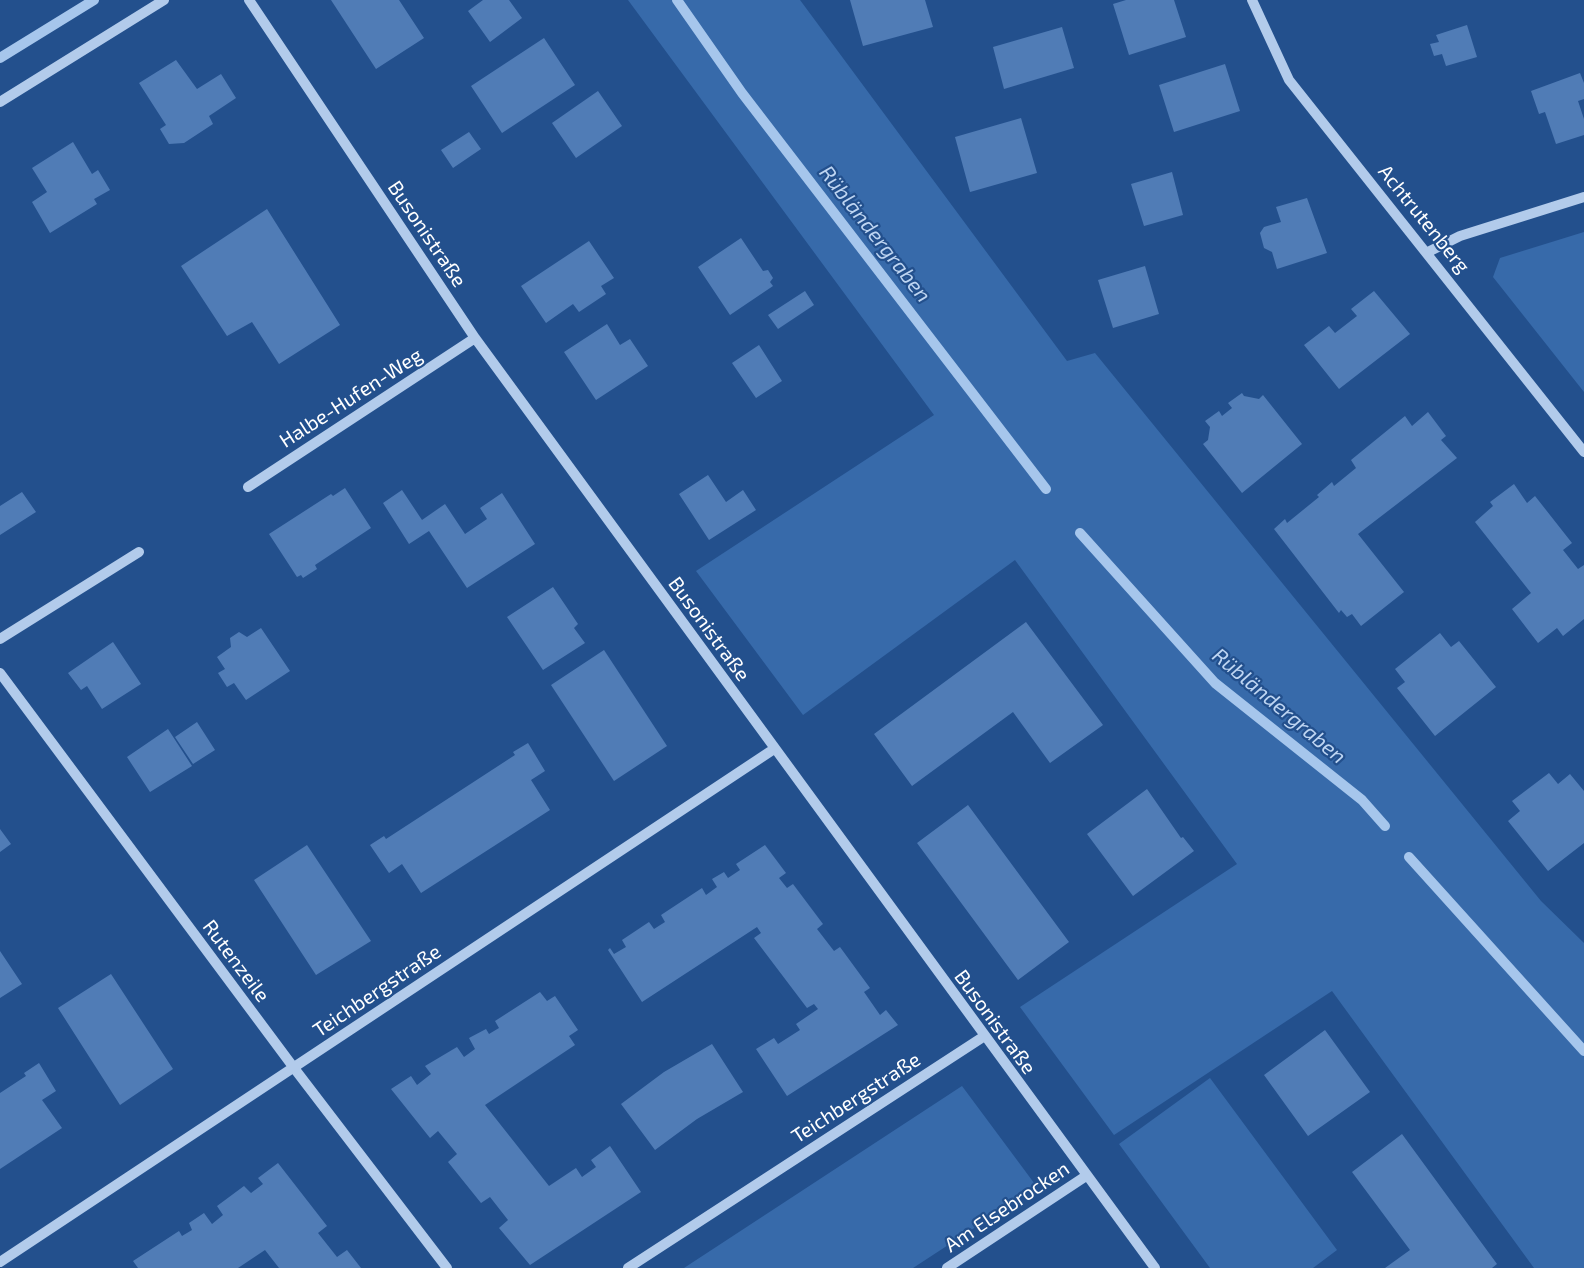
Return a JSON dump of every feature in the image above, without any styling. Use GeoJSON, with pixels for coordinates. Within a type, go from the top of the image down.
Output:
{"type":"FeatureCollection","features":[{"type":"Feature","properties":{"kind":"street"},"geometry":{"type":"LineString","coordinates":[[0,102],[164,0]]}},
{"type":"Feature","properties":{"kind":"street","name":"Busonistraße"},"geometry":{"type":"LineString","coordinates":[[249,0],[475,338],[983,1037],[1155,1268]]}},
{"type":"Feature","properties":{"kind":"street","name":"Achtrutenberg"},"geometry":{"type":"LineString","coordinates":[[1252,0],[1289,80],[1428,252],[1584,452]]}},
{"type":"Feature","properties":{"kind":"street"},"geometry":{"type":"LineString","coordinates":[[1428,252],[1460,236],[1584,197]]}},
{"type":"Feature","properties":{"kind":"street","name":"Halbe-Hufen-Weg"},"geometry":{"type":"LineString","coordinates":[[248,487],[475,338]]}},
{"type":"Feature","properties":{"kind":"street"},"geometry":{"type":"LineString","coordinates":[[0,639],[139,552]]}},
{"type":"Feature","properties":{"kind":"street","name":"Rutenzeile"},"geometry":{"type":"LineString","coordinates":[[0,673],[294,1068],[447,1268]]}},
{"type":"Feature","properties":{"kind":"street","name":"Teichbergstraße"},"geometry":{"type":"LineString","coordinates":[[0,1262],[774,749]]}},
{"type":"Feature","properties":{"kind":"street","name":"Teichbergstraße"},"geometry":{"type":"LineString","coordinates":[[628,1268],[983,1037]]}},
{"type":"Feature","properties":{"kind":"street","name":"Am Elsebrocken"},"geometry":{"type":"LineString","coordinates":[[947,1268],[1086,1176]]}},
{"type":"Feature","properties":{"kind":"shaded area"},"geometry":{"type":"Polygon","coordinates":[[[628,0],[800,0],[1067,361],[1095,353],[1541,901],[1584,943],[1584,1268],[1534,1268],[1332,991],[1114,1135],[1020,1007],[1237,864],[1015,560],[803,715],[696,571],[934,415],[628,0]]]}},
{"type":"Feature","properties":{"kind":"shaded area"},"geometry":{"type":"Polygon","coordinates":[[[1584,232],[1584,392],[1493,277],[1500,258],[1584,232]]]}},
{"type":"Feature","properties":{"kind":"shaded area"},"geometry":{"type":"Polygon","coordinates":[[[1210,1078],[1337,1250],[1313,1268],[1210,1268],[1119,1144],[1210,1078]]]}},
{"type":"Feature","properties":{"kind":"shaded area"},"geometry":{"type":"Polygon","coordinates":[[[962,1086],[1037,1187],[913,1268],[684,1268],[962,1086]]]}},
{"type":"Feature","properties":{"kind":"building"},"geometry":{"type":"Polygon","coordinates":[[[331,0],[399,0],[424,38],[376,69],[331,0]]]}},
{"type":"Feature","properties":{"kind":"building"},"geometry":{"type":"Polygon","coordinates":[[[483,0],[509,0],[522,18],[490,42],[468,11],[483,0]]]}},
{"type":"Feature","properties":{"kind":"building"},"geometry":{"type":"Polygon","coordinates":[[[850,0],[925,0],[933,27],[863,46],[850,0]]]}},
{"type":"Feature","properties":{"kind":"building"},"geometry":{"type":"Polygon","coordinates":[[[1126,0],[1174,0],[1186,37],[1129,55],[1113,4],[1126,0]]]}},
{"type":"Feature","properties":{"kind":"building"},"geometry":{"type":"Polygon","coordinates":[[[1467,25],[1477,57],[1446,66],[1442,54],[1434,56],[1430,44],[1439,42],[1436,35],[1467,25]]]}},
{"type":"Feature","properties":{"kind":"building"},"geometry":{"type":"Polygon","coordinates":[[[1062,27],[1074,68],[1004,89],[993,47],[1062,27]]]}},
{"type":"Feature","properties":{"kind":"building"},"geometry":{"type":"Polygon","coordinates":[[[544,38],[575,85],[502,133],[471,86],[544,38]]]}},
{"type":"Feature","properties":{"kind":"building"},"geometry":{"type":"Polygon","coordinates":[[[176,60],[197,89],[221,74],[236,98],[209,116],[213,124],[184,143],[169,144],[160,129],[166,125],[139,83],[176,60]]]}},
{"type":"Feature","properties":{"kind":"building"},"geometry":{"type":"Polygon","coordinates":[[[1225,64],[1240,111],[1174,132],[1159,85],[1225,64]]]}},
{"type":"Feature","properties":{"kind":"building"},"geometry":{"type":"Polygon","coordinates":[[[1580,73],[1584,83],[1584,99],[1578,101],[1584,119],[1584,135],[1556,144],[1545,112],[1539,114],[1531,91],[1580,73]]]}},
{"type":"Feature","properties":{"kind":"building"},"geometry":{"type":"Polygon","coordinates":[[[598,91],[622,126],[576,158],[552,123],[598,91]]]}},
{"type":"Feature","properties":{"kind":"building"},"geometry":{"type":"Polygon","coordinates":[[[1021,118],[1037,173],[970,192],[955,137],[1021,118]]]}},
{"type":"Feature","properties":{"kind":"building"},"geometry":{"type":"Polygon","coordinates":[[[469,132],[481,149],[453,168],[441,150],[469,132]]]}},
{"type":"Feature","properties":{"kind":"building"},"geometry":{"type":"Polygon","coordinates":[[[73,142],[92,174],[98,170],[110,190],[94,199],[97,204],[50,233],[32,202],[47,192],[32,168],[73,142]]]}},
{"type":"Feature","properties":{"kind":"building"},"geometry":{"type":"Polygon","coordinates":[[[1172,172],[1183,215],[1144,226],[1131,184],[1172,172]]]}},
{"type":"Feature","properties":{"kind":"building"},"geometry":{"type":"Polygon","coordinates":[[[1307,198],[1327,253],[1277,269],[1272,252],[1264,248],[1260,233],[1264,227],[1281,222],[1276,207],[1307,198]]]}},
{"type":"Feature","properties":{"kind":"building"},"geometry":{"type":"Polygon","coordinates":[[[267,209],[340,325],[279,364],[252,322],[227,336],[181,266],[267,209]]]}},
{"type":"Feature","properties":{"kind":"building"},"geometry":{"type":"Polygon","coordinates":[[[741,238],[763,271],[768,270],[773,278],[770,282],[773,286],[730,315],[698,267],[741,238]]]}},
{"type":"Feature","properties":{"kind":"building"},"geometry":{"type":"Polygon","coordinates":[[[589,241],[614,278],[601,286],[606,294],[579,312],[573,304],[546,323],[521,286],[589,241]]]}},
{"type":"Feature","properties":{"kind":"building"},"geometry":{"type":"Polygon","coordinates":[[[1145,266],[1159,314],[1113,328],[1098,280],[1145,266]]]}},
{"type":"Feature","properties":{"kind":"building"},"geometry":{"type":"Polygon","coordinates":[[[805,291],[814,305],[778,329],[768,315],[805,291]]]}},
{"type":"Feature","properties":{"kind":"building"},"geometry":{"type":"Polygon","coordinates":[[[1374,291],[1410,334],[1339,389],[1304,345],[1329,326],[1335,333],[1357,316],[1351,309],[1374,291]]]}},
{"type":"Feature","properties":{"kind":"building"},"geometry":{"type":"Polygon","coordinates":[[[607,324],[620,345],[630,339],[648,366],[596,400],[564,352],[607,324]]]}},
{"type":"Feature","properties":{"kind":"building"},"geometry":{"type":"Polygon","coordinates":[[[759,345],[782,381],[756,398],[732,363],[759,345]]]}},
{"type":"Feature","properties":{"kind":"building"},"geometry":{"type":"Polygon","coordinates":[[[1242,393],[1244,396],[1259,399],[1263,395],[1302,444],[1242,493],[1203,444],[1208,440],[1210,427],[1205,421],[1219,411],[1222,416],[1232,408],[1228,403],[1242,393]]]}},
{"type":"Feature","properties":{"kind":"building"},"geometry":{"type":"Polygon","coordinates":[[[1428,412],[1446,436],[1441,440],[1457,458],[1358,534],[1404,592],[1361,626],[1352,614],[1347,617],[1341,610],[1339,613],[1274,529],[1285,519],[1287,523],[1319,497],[1317,495],[1332,482],[1334,486],[1356,468],[1351,460],[1405,416],[1412,426],[1428,412]]]}},
{"type":"Feature","properties":{"kind":"building"},"geometry":{"type":"Polygon","coordinates":[[[708,475],[726,502],[743,490],[756,510],[709,540],[679,494],[708,475]]]}},
{"type":"Feature","properties":{"kind":"building"},"geometry":{"type":"Polygon","coordinates":[[[1514,484],[1527,503],[1535,496],[1572,543],[1563,550],[1578,569],[1584,565],[1584,619],[1563,636],[1557,628],[1538,643],[1512,609],[1531,593],[1475,522],[1493,506],[1490,502],[1514,484]]]}},
{"type":"Feature","properties":{"kind":"building"},"geometry":{"type":"Polygon","coordinates":[[[345,488],[371,528],[315,565],[317,569],[303,578],[301,575],[297,577],[269,534],[331,494],[333,496],[345,488]]]}},
{"type":"Feature","properties":{"kind":"building"},"geometry":{"type":"Polygon","coordinates":[[[402,490],[422,520],[445,504],[465,534],[487,519],[480,508],[502,493],[535,544],[467,588],[429,531],[409,544],[383,503],[402,490]]]}},
{"type":"Feature","properties":{"kind":"building"},"geometry":{"type":"Polygon","coordinates":[[[22,492],[36,512],[0,535],[0,506],[22,492]]]}},
{"type":"Feature","properties":{"kind":"building"},"geometry":{"type":"Polygon","coordinates":[[[553,587],[578,624],[574,628],[585,643],[543,670],[507,617],[553,587]]]}},
{"type":"Feature","properties":{"kind":"building"},"geometry":{"type":"Polygon","coordinates":[[[1026,622],[1103,725],[1050,763],[1013,712],[912,786],[874,734],[1026,622]]]}},
{"type":"Feature","properties":{"kind":"building"},"geometry":{"type":"Polygon","coordinates":[[[261,628],[290,671],[246,700],[234,683],[227,687],[218,673],[225,669],[217,657],[231,647],[230,638],[239,632],[247,637],[261,628]]]}},
{"type":"Feature","properties":{"kind":"building"},"geometry":{"type":"Polygon","coordinates":[[[1440,633],[1451,647],[1459,641],[1496,687],[1435,736],[1397,688],[1405,682],[1395,669],[1440,633]]]}},
{"type":"Feature","properties":{"kind":"building"},"geometry":{"type":"Polygon","coordinates":[[[113,642],[141,684],[102,709],[87,686],[81,690],[68,673],[113,642]]]}},
{"type":"Feature","properties":{"kind":"building"},"geometry":{"type":"Polygon","coordinates":[[[604,650],[667,746],[614,781],[551,685],[604,650]]]}},
{"type":"Feature","properties":{"kind":"building"},"geometry":{"type":"Polygon","coordinates":[[[197,722],[215,750],[193,764],[175,737],[197,722]]]}},
{"type":"Feature","properties":{"kind":"building"},"geometry":{"type":"Polygon","coordinates":[[[168,729],[192,766],[150,792],[127,757],[168,729]]]}},
{"type":"Feature","properties":{"kind":"building"},"geometry":{"type":"Polygon","coordinates":[[[528,743],[545,771],[531,780],[550,810],[421,893],[402,864],[389,873],[370,845],[384,836],[386,839],[515,755],[513,752],[528,743]]]}},
{"type":"Feature","properties":{"kind":"building"},"geometry":{"type":"Polygon","coordinates":[[[1549,773],[1558,784],[1570,774],[1584,791],[1584,843],[1548,871],[1508,821],[1520,811],[1512,801],[1549,773]]]}},
{"type":"Feature","properties":{"kind":"building"},"geometry":{"type":"Polygon","coordinates":[[[1147,789],[1181,838],[1183,837],[1194,851],[1133,896],[1087,834],[1147,789]]]}},
{"type":"Feature","properties":{"kind":"building"},"geometry":{"type":"Polygon","coordinates":[[[968,805],[1069,942],[1018,980],[917,843],[968,805]]]}},
{"type":"Feature","properties":{"kind":"building"},"geometry":{"type":"Polygon","coordinates":[[[0,829],[11,844],[0,852],[0,829]]]}},
{"type":"Feature","properties":{"kind":"building"},"geometry":{"type":"Polygon","coordinates":[[[307,845],[371,941],[316,975],[254,880],[307,845]]]}},
{"type":"Feature","properties":{"kind":"building"},"geometry":{"type":"Polygon","coordinates":[[[765,845],[786,873],[779,878],[787,888],[793,884],[823,924],[817,929],[834,951],[840,947],[870,988],[864,992],[880,1015],[886,1010],[898,1025],[787,1096],[756,1049],[774,1038],[778,1044],[800,1030],[796,1024],[818,1009],[814,1004],[807,1008],[754,938],[761,933],[757,927],[642,1002],[608,950],[610,948],[614,954],[626,947],[622,940],[649,922],[654,929],[665,922],[661,915],[702,888],[706,895],[717,887],[712,879],[724,872],[728,878],[740,870],[736,864],[765,845]]]}},
{"type":"Feature","properties":{"kind":"building"},"geometry":{"type":"Polygon","coordinates":[[[0,951],[22,984],[0,998],[0,951]]]}},
{"type":"Feature","properties":{"kind":"building"},"geometry":{"type":"Polygon","coordinates":[[[111,974],[173,1069],[120,1105],[58,1008],[111,974]]]}},
{"type":"Feature","properties":{"kind":"building"},"geometry":{"type":"Polygon","coordinates":[[[540,992],[547,1001],[555,996],[578,1030],[569,1036],[575,1045],[485,1105],[549,1186],[576,1168],[582,1177],[596,1167],[591,1160],[610,1146],[641,1192],[530,1265],[499,1228],[508,1220],[490,1197],[481,1203],[448,1162],[457,1154],[438,1131],[430,1138],[391,1089],[411,1076],[417,1085],[431,1074],[425,1066],[457,1047],[464,1057],[475,1049],[469,1038],[486,1029],[489,1034],[499,1028],[495,1021],[540,992]]]}},
{"type":"Feature","properties":{"kind":"building"},"geometry":{"type":"Polygon","coordinates":[[[1325,1030],[1370,1092],[1308,1136],[1264,1075],[1325,1030]]]}},
{"type":"Feature","properties":{"kind":"building"},"geometry":{"type":"Polygon","coordinates":[[[712,1044],[743,1092],[697,1119],[655,1150],[621,1104],[664,1072],[712,1044]]]}},
{"type":"Feature","properties":{"kind":"building"},"geometry":{"type":"Polygon","coordinates":[[[39,1063],[56,1091],[42,1100],[62,1128],[0,1169],[0,1093],[26,1076],[24,1073],[39,1063]]]}},
{"type":"Feature","properties":{"kind":"building"},"geometry":{"type":"Polygon","coordinates":[[[1402,1134],[1497,1264],[1492,1268],[1385,1268],[1410,1250],[1352,1172],[1402,1134]]]}},
{"type":"Feature","properties":{"kind":"building"},"geometry":{"type":"Polygon","coordinates":[[[278,1163],[327,1226],[318,1233],[337,1257],[347,1250],[361,1268],[279,1268],[265,1250],[238,1268],[138,1268],[133,1261],[179,1231],[182,1236],[192,1230],[189,1223],[204,1213],[212,1224],[223,1215],[217,1206],[244,1186],[251,1193],[263,1184],[258,1178],[278,1163]]]}},
{"type":"Feature","properties":{"kind":"waterway"},"geometry":{"type":"LineString","coordinates":[[0,58],[94,0]]}},
{"type":"Feature","properties":{"kind":"waterway","name":"Rübländergraben"},"geometry":{"type":"LineString","coordinates":[[677,0],[742,93],[1046,489]]}},
{"type":"Feature","properties":{"kind":"waterway","name":"Rübländergraben"},"geometry":{"type":"LineString","coordinates":[[1080,533],[1215,683],[1362,800],[1385,826]]}},
{"type":"Feature","properties":{"kind":"waterway"},"geometry":{"type":"LineString","coordinates":[[1409,857],[1584,1051]]}}]}
